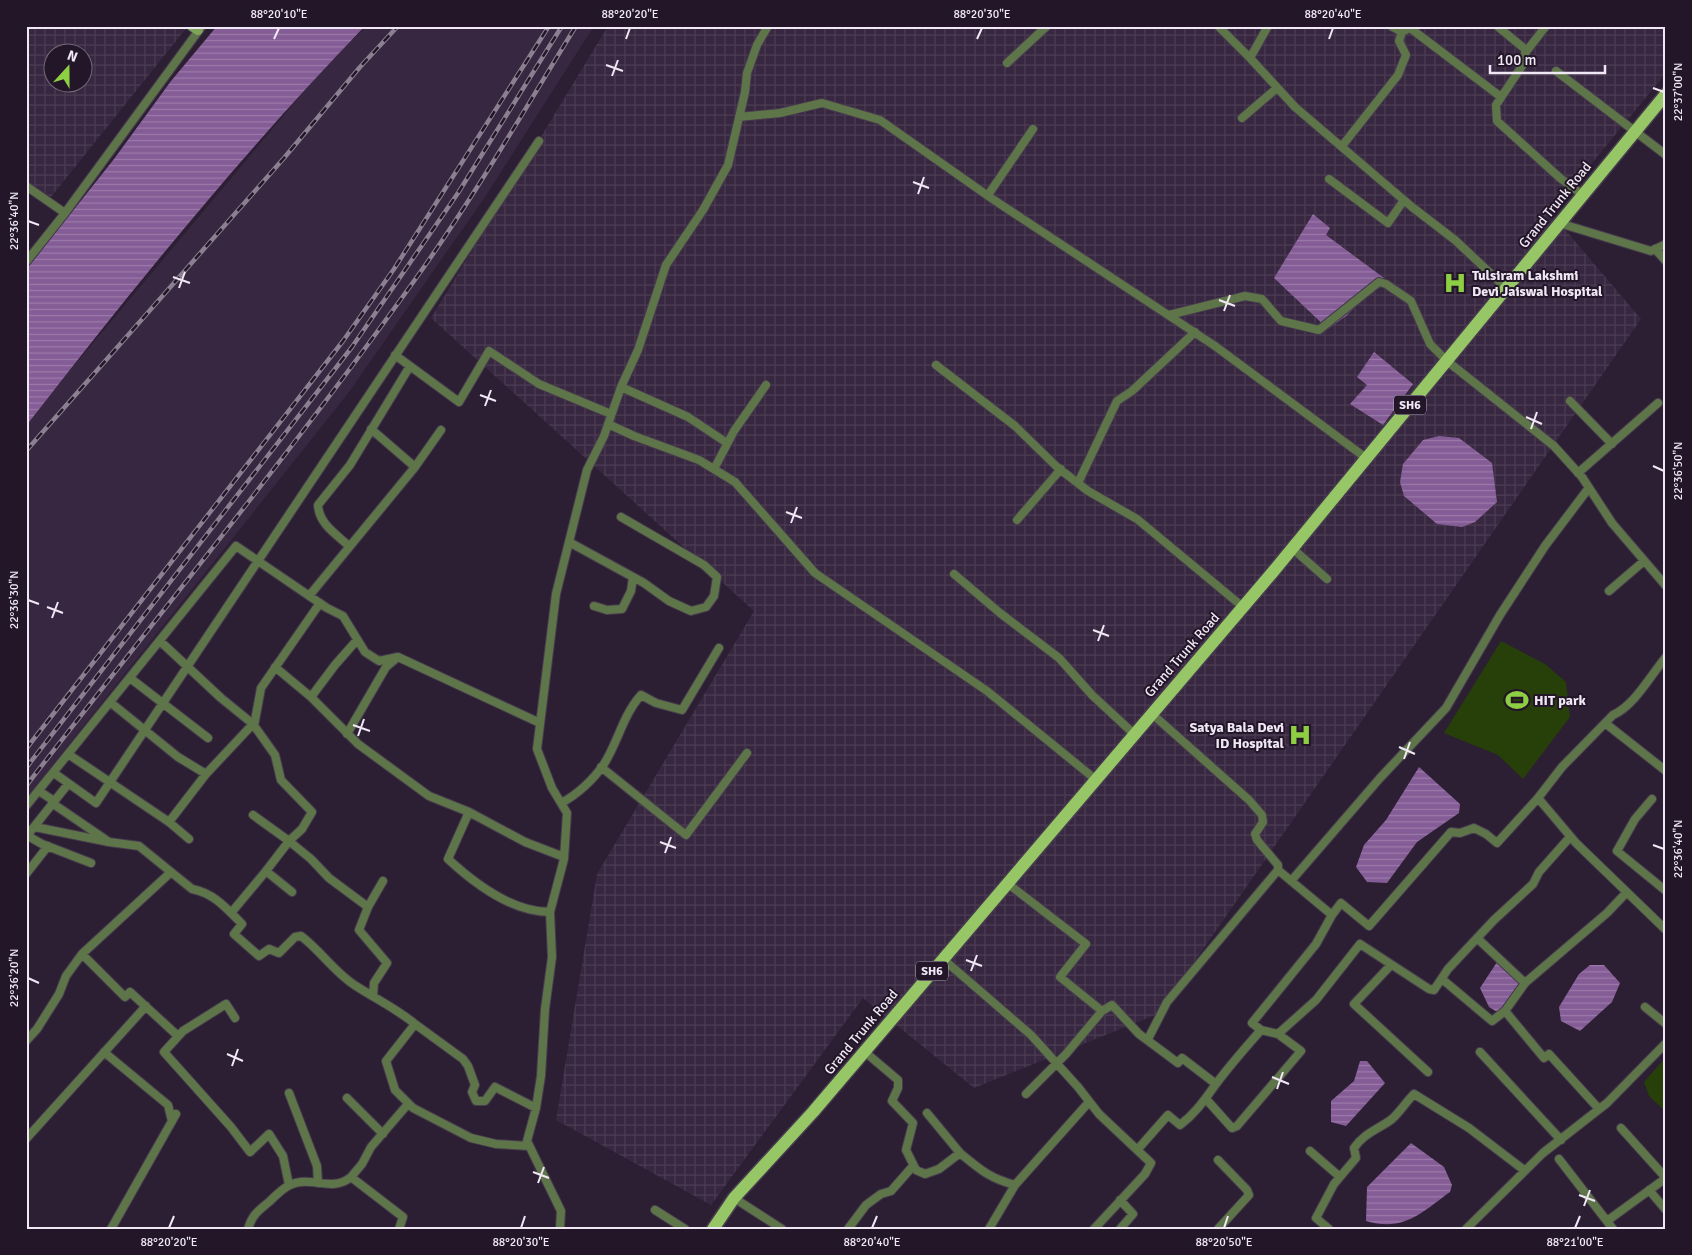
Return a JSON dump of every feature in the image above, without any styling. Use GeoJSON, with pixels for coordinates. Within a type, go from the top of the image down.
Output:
{"type":"FeatureCollection","features":[{"type":"Feature","properties":{"kind":"main road","name":"Grand Trunk Road"},"geometry":{"type":"LineString","coordinates":[[713,1229],[734,1198],[865,1052],[1243,607],[1666,94]]}},
{"type":"Feature","properties":{"kind":"street"},"geometry":{"type":"LineString","coordinates":[[560,1229],[561,1211],[527,1141],[536,1108],[541,1076],[545,1009],[552,958],[550,912],[564,856],[567,813],[552,788],[538,748],[556,594],[587,470],[638,350],[666,265],[703,210],[728,165],[745,92],[746,73],[756,45],[768,26]]}},
{"type":"Feature","properties":{"kind":"street"},"geometry":{"type":"LineString","coordinates":[[1008,63],[1047,26]]}},
{"type":"Feature","properties":{"kind":"street"},"geometry":{"type":"LineString","coordinates":[[1218,26],[1295,107],[1404,200],[1455,240],[1506,288]]}},
{"type":"Feature","properties":{"kind":"street"},"geometry":{"type":"LineString","coordinates":[[1250,58],[1268,26]]}},
{"type":"Feature","properties":{"kind":"street"},"geometry":{"type":"LineString","coordinates":[[1391,26],[1402,32]]}},
{"type":"Feature","properties":{"kind":"street"},"geometry":{"type":"LineString","coordinates":[[1497,26],[1526,50],[1524,63],[1496,105],[1497,122],[1560,178],[1583,194]]}},
{"type":"Feature","properties":{"kind":"street"},"geometry":{"type":"LineString","coordinates":[[1525,53],[1546,26]]}},
{"type":"Feature","properties":{"kind":"street"},"geometry":{"type":"LineString","coordinates":[[1342,146],[1398,75],[1406,55],[1399,41],[1402,32],[1411,27],[1501,97]]}},
{"type":"Feature","properties":{"kind":"street"},"geometry":{"type":"LineString","coordinates":[[26,262],[65,213],[197,28]]}},
{"type":"Feature","properties":{"kind":"street"},"geometry":{"type":"LineString","coordinates":[[1556,71],[1666,155]]}},
{"type":"Feature","properties":{"kind":"street"},"geometry":{"type":"LineString","coordinates":[[1242,118],[1277,88]]}},
{"type":"Feature","properties":{"kind":"street"},"geometry":{"type":"LineString","coordinates":[[738,117],[780,113],[822,103],[880,120],[988,196],[1195,332],[1366,458]]}},
{"type":"Feature","properties":{"kind":"street"},"geometry":{"type":"LineString","coordinates":[[988,196],[1034,129]]}},
{"type":"Feature","properties":{"kind":"street"},"geometry":{"type":"LineString","coordinates":[[54,773],[96,802],[539,141]]}},
{"type":"Feature","properties":{"kind":"street"},"geometry":{"type":"LineString","coordinates":[[1329,179],[1388,223],[1404,200]]}},
{"type":"Feature","properties":{"kind":"street"},"geometry":{"type":"LineString","coordinates":[[26,186],[65,213]]}},
{"type":"Feature","properties":{"kind":"street"},"geometry":{"type":"LineString","coordinates":[[1559,223],[1651,251],[1666,244]]}},
{"type":"Feature","properties":{"kind":"street"},"geometry":{"type":"LineString","coordinates":[[1655,249],[1666,261]]}},
{"type":"Feature","properties":{"kind":"street"},"geometry":{"type":"LineString","coordinates":[[1169,315],[1245,296],[1262,300],[1281,321],[1319,330],[1331,322],[1359,296],[1379,282],[1386,284],[1410,301],[1430,344],[1517,419],[1544,436],[1578,473],[1588,489],[1644,561],[1666,586]]}},
{"type":"Feature","properties":{"kind":"street"},"geometry":{"type":"LineString","coordinates":[[1078,483],[1117,401],[1132,390],[1195,332]]}},
{"type":"Feature","properties":{"kind":"street"},"geometry":{"type":"LineString","coordinates":[[395,355],[459,402],[489,351],[539,384],[611,414]]}},
{"type":"Feature","properties":{"kind":"street"},"geometry":{"type":"LineString","coordinates":[[936,365],[1015,426],[1061,470],[1121,512],[1137,519],[1243,607]]}},
{"type":"Feature","properties":{"kind":"street"},"geometry":{"type":"LineString","coordinates":[[349,546],[323,522],[318,515],[318,505],[350,465],[410,366]]}},
{"type":"Feature","properties":{"kind":"street"},"geometry":{"type":"LineString","coordinates":[[714,469],[727,443],[766,385]]}},
{"type":"Feature","properties":{"kind":"street"},"geometry":{"type":"LineString","coordinates":[[621,387],[688,416],[727,443]]}},
{"type":"Feature","properties":{"kind":"street"},"geometry":{"type":"LineString","coordinates":[[1570,401],[1612,444]]}},
{"type":"Feature","properties":{"kind":"street"},"geometry":{"type":"LineString","coordinates":[[1578,473],[1658,403]]}},
{"type":"Feature","properties":{"kind":"street"},"geometry":{"type":"LineString","coordinates":[[608,424],[634,436],[699,460],[735,482],[814,573],[987,691],[1095,779]]}},
{"type":"Feature","properties":{"kind":"street"},"geometry":{"type":"LineString","coordinates":[[371,429],[415,467]]}},
{"type":"Feature","properties":{"kind":"street"},"geometry":{"type":"LineString","coordinates":[[309,596],[415,467],[441,430]]}},
{"type":"Feature","properties":{"kind":"street"},"geometry":{"type":"LineString","coordinates":[[1017,520],[1061,470]]}},
{"type":"Feature","properties":{"kind":"street"},"geometry":{"type":"LineString","coordinates":[[1291,881],[1380,778],[1446,708],[1500,615],[1545,546],[1588,489]]}},
{"type":"Feature","properties":{"kind":"street"},"geometry":{"type":"LineString","coordinates":[[569,542],[633,577],[669,601],[691,611],[706,607],[714,596],[717,577],[704,565],[621,517]]}},
{"type":"Feature","properties":{"kind":"street"},"geometry":{"type":"LineString","coordinates":[[26,806],[160,641],[195,593],[236,546],[309,596],[344,616],[365,652],[379,661],[398,657],[540,723]]}},
{"type":"Feature","properties":{"kind":"street"},"geometry":{"type":"LineString","coordinates":[[1292,548],[1326,579]]}},
{"type":"Feature","properties":{"kind":"street"},"geometry":{"type":"LineString","coordinates":[[1609,591],[1644,561]]}},
{"type":"Feature","properties":{"kind":"street"},"geometry":{"type":"LineString","coordinates":[[954,574],[1000,613],[1059,658],[1092,695],[1134,734]]}},
{"type":"Feature","properties":{"kind":"street"},"geometry":{"type":"LineString","coordinates":[[594,606],[607,610],[622,609],[630,591],[633,577]]}},
{"type":"Feature","properties":{"kind":"street"},"geometry":{"type":"LineString","coordinates":[[169,822],[206,774],[253,725],[261,688],[320,603]]}},
{"type":"Feature","properties":{"kind":"street"},"geometry":{"type":"LineString","coordinates":[[311,697],[357,640]]}},
{"type":"Feature","properties":{"kind":"street"},"geometry":{"type":"LineString","coordinates":[[160,641],[253,725],[275,755],[281,780],[312,812],[302,829],[289,841],[231,913]]}},
{"type":"Feature","properties":{"kind":"street"},"geometry":{"type":"LineString","coordinates":[[561,802],[572,797],[601,767],[628,714],[641,695],[656,703],[682,710],[719,648]]}},
{"type":"Feature","properties":{"kind":"street"},"geometry":{"type":"LineString","coordinates":[[347,734],[386,667],[398,657]]}},
{"type":"Feature","properties":{"kind":"street"},"geometry":{"type":"LineString","coordinates":[[1206,1099],[1226,1123],[1232,1128],[1237,1126],[1301,1051],[1278,1034],[1261,1030],[1252,1023],[1316,944],[1332,915],[1341,904],[1369,926],[1451,832],[1460,833],[1474,828],[1486,834],[1497,843],[1538,798],[1562,767],[1605,723],[1632,700],[1666,657]]}},
{"type":"Feature","properties":{"kind":"street"},"geometry":{"type":"LineString","coordinates":[[275,667],[311,697],[347,734],[428,796],[469,812],[526,842],[564,856]]}},
{"type":"Feature","properties":{"kind":"street"},"geometry":{"type":"LineString","coordinates":[[130,678],[208,738]]}},
{"type":"Feature","properties":{"kind":"street"},"geometry":{"type":"LineString","coordinates":[[110,702],[178,757],[206,774]]}},
{"type":"Feature","properties":{"kind":"street"},"geometry":{"type":"LineString","coordinates":[[1151,714],[1249,800],[1262,815],[1264,822],[1255,834],[1257,840],[1278,865],[1278,870],[1332,915]]}},
{"type":"Feature","properties":{"kind":"street"},"geometry":{"type":"LineString","coordinates":[[1605,723],[1666,771]]}},
{"type":"Feature","properties":{"kind":"street"},"geometry":{"type":"LineString","coordinates":[[601,767],[686,835],[747,753]]}},
{"type":"Feature","properties":{"kind":"street"},"geometry":{"type":"LineString","coordinates":[[68,754],[169,822],[189,839]]}},
{"type":"Feature","properties":{"kind":"street"},"geometry":{"type":"LineString","coordinates":[[68,784],[27,836],[91,864]]}},
{"type":"Feature","properties":{"kind":"street"},"geometry":{"type":"LineString","coordinates":[[39,791],[109,842]]}},
{"type":"Feature","properties":{"kind":"street"},"geometry":{"type":"LineString","coordinates":[[1538,798],[1570,837],[1666,930]]}},
{"type":"Feature","properties":{"kind":"street"},"geometry":{"type":"LineString","coordinates":[[1652,800],[1635,819],[1617,851],[1666,891]]}},
{"type":"Feature","properties":{"kind":"street"},"geometry":{"type":"LineString","coordinates":[[469,812],[448,859],[461,871],[511,903],[532,912],[550,912]]}},
{"type":"Feature","properties":{"kind":"street"},"geometry":{"type":"LineString","coordinates":[[253,815],[289,841],[329,878],[368,907]]}},
{"type":"Feature","properties":{"kind":"street"},"geometry":{"type":"LineString","coordinates":[[35,827],[139,846],[192,889],[202,891],[217,899],[242,924],[234,934],[259,956],[269,949],[279,953],[296,937],[301,936],[356,986],[415,1024],[468,1066],[475,1085],[472,1092],[476,1101],[485,1101],[495,1087],[536,1108]]}},
{"type":"Feature","properties":{"kind":"street"},"geometry":{"type":"LineString","coordinates":[[1278,1034],[1316,1000],[1360,944],[1432,990],[1437,987],[1448,969],[1533,884],[1538,872],[1570,837]]}},
{"type":"Feature","properties":{"kind":"street"},"geometry":{"type":"LineString","coordinates":[[26,874],[48,846]]}},
{"type":"Feature","properties":{"kind":"street"},"geometry":{"type":"LineString","coordinates":[[1148,1039],[1167,1002],[1186,977],[1278,870]]}},
{"type":"Feature","properties":{"kind":"street"},"geometry":{"type":"LineString","coordinates":[[266,871],[292,892]]}},
{"type":"Feature","properties":{"kind":"street"},"geometry":{"type":"LineString","coordinates":[[26,1041],[37,1029],[59,994],[66,976],[82,954],[170,873]]}},
{"type":"Feature","properties":{"kind":"street"},"geometry":{"type":"LineString","coordinates":[[373,996],[374,983],[387,962],[358,930],[368,907],[383,881]]}},
{"type":"Feature","properties":{"kind":"street"},"geometry":{"type":"LineString","coordinates":[[1007,883],[1086,944],[1060,977],[1102,1011]]}},
{"type":"Feature","properties":{"kind":"street"},"geometry":{"type":"LineString","coordinates":[[1442,979],[1492,1022],[1506,1011],[1525,982],[1607,913],[1626,892]]}},
{"type":"Feature","properties":{"kind":"street"},"geometry":{"type":"LineString","coordinates":[[1477,938],[1525,982]]}},
{"type":"Feature","properties":{"kind":"street"},"geometry":{"type":"LineString","coordinates":[[82,954],[125,997],[130,992],[178,1036]]}},
{"type":"Feature","properties":{"kind":"street"},"geometry":{"type":"LineString","coordinates":[[943,958],[1031,1034],[1089,1102],[1151,1163],[1145,1174],[1094,1229]]}},
{"type":"Feature","properties":{"kind":"street"},"geometry":{"type":"LineString","coordinates":[[1391,965],[1354,1004],[1428,1072]]}},
{"type":"Feature","properties":{"kind":"street"},"geometry":{"type":"LineString","coordinates":[[235,1018],[226,1004],[178,1036],[164,1052],[231,1127],[250,1152],[269,1134],[283,1156],[289,1185]]}},
{"type":"Feature","properties":{"kind":"street"},"geometry":{"type":"LineString","coordinates":[[1026,1094],[1057,1063],[1102,1011],[1112,1005],[1139,1034],[1178,1063],[1182,1058],[1216,1084]]}},
{"type":"Feature","properties":{"kind":"street"},"geometry":{"type":"LineString","coordinates":[[26,1139],[146,1006]]}},
{"type":"Feature","properties":{"kind":"street"},"geometry":{"type":"LineString","coordinates":[[1645,1007],[1666,1024]]}},
{"type":"Feature","properties":{"kind":"street"},"geometry":{"type":"LineString","coordinates":[[1506,1011],[1544,1058],[1549,1054],[1599,1109]]}},
{"type":"Feature","properties":{"kind":"street"},"geometry":{"type":"LineString","coordinates":[[415,1024],[386,1061],[395,1090],[408,1104],[471,1138],[496,1144],[529,1146]]}},
{"type":"Feature","properties":{"kind":"street"},"geometry":{"type":"LineString","coordinates":[[1138,1149],[1168,1115],[1180,1125],[1206,1099],[1216,1084],[1261,1030]]}},
{"type":"Feature","properties":{"kind":"street"},"geometry":{"type":"LineString","coordinates":[[1466,1229],[1524,1170],[1599,1109],[1642,1069],[1666,1043]]}},
{"type":"Feature","properties":{"kind":"street"},"geometry":{"type":"LineString","coordinates":[[104,1052],[168,1105],[174,1117],[111,1229]]}},
{"type":"Feature","properties":{"kind":"street"},"geometry":{"type":"LineString","coordinates":[[865,1052],[898,1080],[898,1088],[892,1101],[913,1123],[906,1150],[916,1170],[925,1174],[939,1169],[960,1153]]}},
{"type":"Feature","properties":{"kind":"street"},"geometry":{"type":"LineString","coordinates":[[1480,1052],[1561,1140]]}},
{"type":"Feature","properties":{"kind":"street"},"geometry":{"type":"LineString","coordinates":[[289,1093],[317,1166],[318,1183]]}},
{"type":"Feature","properties":{"kind":"street"},"geometry":{"type":"LineString","coordinates":[[1329,1229],[1316,1218],[1324,1198],[1356,1158],[1354,1148],[1359,1141],[1375,1128],[1391,1120],[1414,1094],[1469,1128],[1524,1170]]}},
{"type":"Feature","properties":{"kind":"street"},"geometry":{"type":"LineString","coordinates":[[347,1098],[383,1134]]}},
{"type":"Feature","properties":{"kind":"street"},"geometry":{"type":"LineString","coordinates":[[989,1229],[1015,1185],[1089,1102]]}},
{"type":"Feature","properties":{"kind":"street"},"geometry":{"type":"LineString","coordinates":[[248,1229],[252,1216],[289,1185],[318,1183],[340,1185],[351,1177],[362,1164],[371,1148],[408,1104]]}},
{"type":"Feature","properties":{"kind":"street"},"geometry":{"type":"LineString","coordinates":[[927,1113],[960,1153],[981,1172],[995,1180],[1015,1185]]}},
{"type":"Feature","properties":{"kind":"street"},"geometry":{"type":"LineString","coordinates":[[1607,1221],[1666,1178],[1621,1128]]}},
{"type":"Feature","properties":{"kind":"street"},"geometry":{"type":"LineString","coordinates":[[1310,1151],[1340,1177]]}},
{"type":"Feature","properties":{"kind":"street"},"geometry":{"type":"LineString","coordinates":[[1558,1159],[1613,1229]]}},
{"type":"Feature","properties":{"kind":"street"},"geometry":{"type":"LineString","coordinates":[[1218,1160],[1247,1190],[1249,1195],[1218,1229]]}},
{"type":"Feature","properties":{"kind":"street"},"geometry":{"type":"LineString","coordinates":[[848,1229],[866,1205],[880,1194],[892,1190],[913,1166]]}},
{"type":"Feature","properties":{"kind":"street"},"geometry":{"type":"LineString","coordinates":[[351,1177],[402,1217],[399,1229]]}},
{"type":"Feature","properties":{"kind":"street"},"geometry":{"type":"LineString","coordinates":[[1650,1190],[1666,1210]]}},
{"type":"Feature","properties":{"kind":"street"},"geometry":{"type":"LineString","coordinates":[[734,1198],[782,1229]]}},
{"type":"Feature","properties":{"kind":"street"},"geometry":{"type":"LineString","coordinates":[[1120,1200],[1134,1214],[1120,1229]]}},
{"type":"Feature","properties":{"kind":"street"},"geometry":{"type":"LineString","coordinates":[[655,1210],[685,1229]]}},
{"type":"Feature","properties":{"kind":"shaded area"},"geometry":{"type":"Polygon","coordinates":[[[26,26],[188,26],[51,197],[26,182],[26,26]]]}},
{"type":"Feature","properties":{"kind":"shaded area"},"geometry":{"type":"Polygon","coordinates":[[[217,26],[365,26],[232,172],[148,272],[26,426],[26,270],[114,159],[171,81],[217,26]]]}},
{"type":"Feature","properties":{"kind":"shaded area"},"geometry":{"type":"Polygon","coordinates":[[[367,26],[594,26],[487,194],[349,392],[26,798],[26,426],[46,399],[331,59],[367,26]]]}},
{"type":"Feature","properties":{"kind":"shaded area"},"geometry":{"type":"Polygon","coordinates":[[[608,26],[1666,26],[1666,73],[1551,213],[1641,319],[1158,1014],[974,1088],[863,998],[711,1205],[556,1120],[597,874],[754,611],[431,318],[608,26]]]}},
{"type":"Feature","properties":{"kind":"shaded area"},"geometry":{"type":"Polygon","coordinates":[[[1313,214],[1330,228],[1326,235],[1384,278],[1346,316],[1328,329],[1274,278],[1313,214]]]}},
{"type":"Feature","properties":{"kind":"shaded area"},"geometry":{"type":"Polygon","coordinates":[[[1374,352],[1413,384],[1383,425],[1350,404],[1367,385],[1357,377],[1374,352]]]}},
{"type":"Feature","properties":{"kind":"shaded area"},"geometry":{"type":"Polygon","coordinates":[[[1439,436],[1459,438],[1492,463],[1497,502],[1475,522],[1462,527],[1437,524],[1404,496],[1400,482],[1403,464],[1423,440],[1439,436]]]}},
{"type":"Feature","properties":{"kind":"shaded area"},"geometry":{"type":"Polygon","coordinates":[[[1419,767],[1460,804],[1459,813],[1417,842],[1387,883],[1367,882],[1356,867],[1364,845],[1386,820],[1419,767]]]}},
{"type":"Feature","properties":{"kind":"shaded area"},"geometry":{"type":"Polygon","coordinates":[[[1499,959],[1522,975],[1525,988],[1502,1015],[1489,1007],[1480,988],[1499,959]]]}},
{"type":"Feature","properties":{"kind":"shaded area"},"geometry":{"type":"Polygon","coordinates":[[[1590,965],[1604,965],[1620,983],[1612,1002],[1580,1031],[1561,1021],[1559,1007],[1579,974],[1590,965]]]}},
{"type":"Feature","properties":{"kind":"shaded area"},"geometry":{"type":"Polygon","coordinates":[[[1360,1061],[1367,1061],[1385,1083],[1346,1126],[1331,1122],[1331,1101],[1354,1081],[1360,1061]]]}},
{"type":"Feature","properties":{"kind":"shaded area"},"geometry":{"type":"Polygon","coordinates":[[[1411,1143],[1444,1167],[1452,1185],[1450,1192],[1421,1213],[1402,1222],[1379,1224],[1366,1221],[1367,1187],[1411,1143]]]}},
{"type":"Feature","properties":{"kind":"green space","name":"HIT park"},"geometry":{"type":"Polygon","coordinates":[[[1501,641],[1545,664],[1566,682],[1570,717],[1523,779],[1498,755],[1444,733],[1501,641]]]}},
{"type":"Feature","properties":{"kind":"green space"},"geometry":{"type":"Polygon","coordinates":[[[1666,1057],[1666,1112],[1649,1096],[1644,1082],[1666,1057]]]}},
{"type":"Feature","properties":{"kind":"railway"},"geometry":{"type":"LineString","coordinates":[[26,451],[284,158],[360,67],[398,26]]}},
{"type":"Feature","properties":{"kind":"railway"},"geometry":{"type":"LineString","coordinates":[[26,749],[343,341],[394,269],[549,26]]}},
{"type":"Feature","properties":{"kind":"railway"},"geometry":{"type":"LineString","coordinates":[[26,768],[352,347],[458,193],[562,26]]}},
{"type":"Feature","properties":{"kind":"railway"},"geometry":{"type":"LineString","coordinates":[[26,786],[320,409],[414,281],[477,187],[576,26]]}},
{"type":"Feature","properties":{"kind":"place","name":"Tulsiram Lakshmi Devi Jaiswal Hospital"},"geometry":{"type":"Point","coordinates":[1455,283]}},
{"type":"Feature","properties":{"kind":"place","name":"HIT park"},"geometry":{"type":"Point","coordinates":[1517,700]}},
{"type":"Feature","properties":{"kind":"place","name":"Satya Bala Devi ID Hospital"},"geometry":{"type":"Point","coordinates":[1300,735]}}]}
